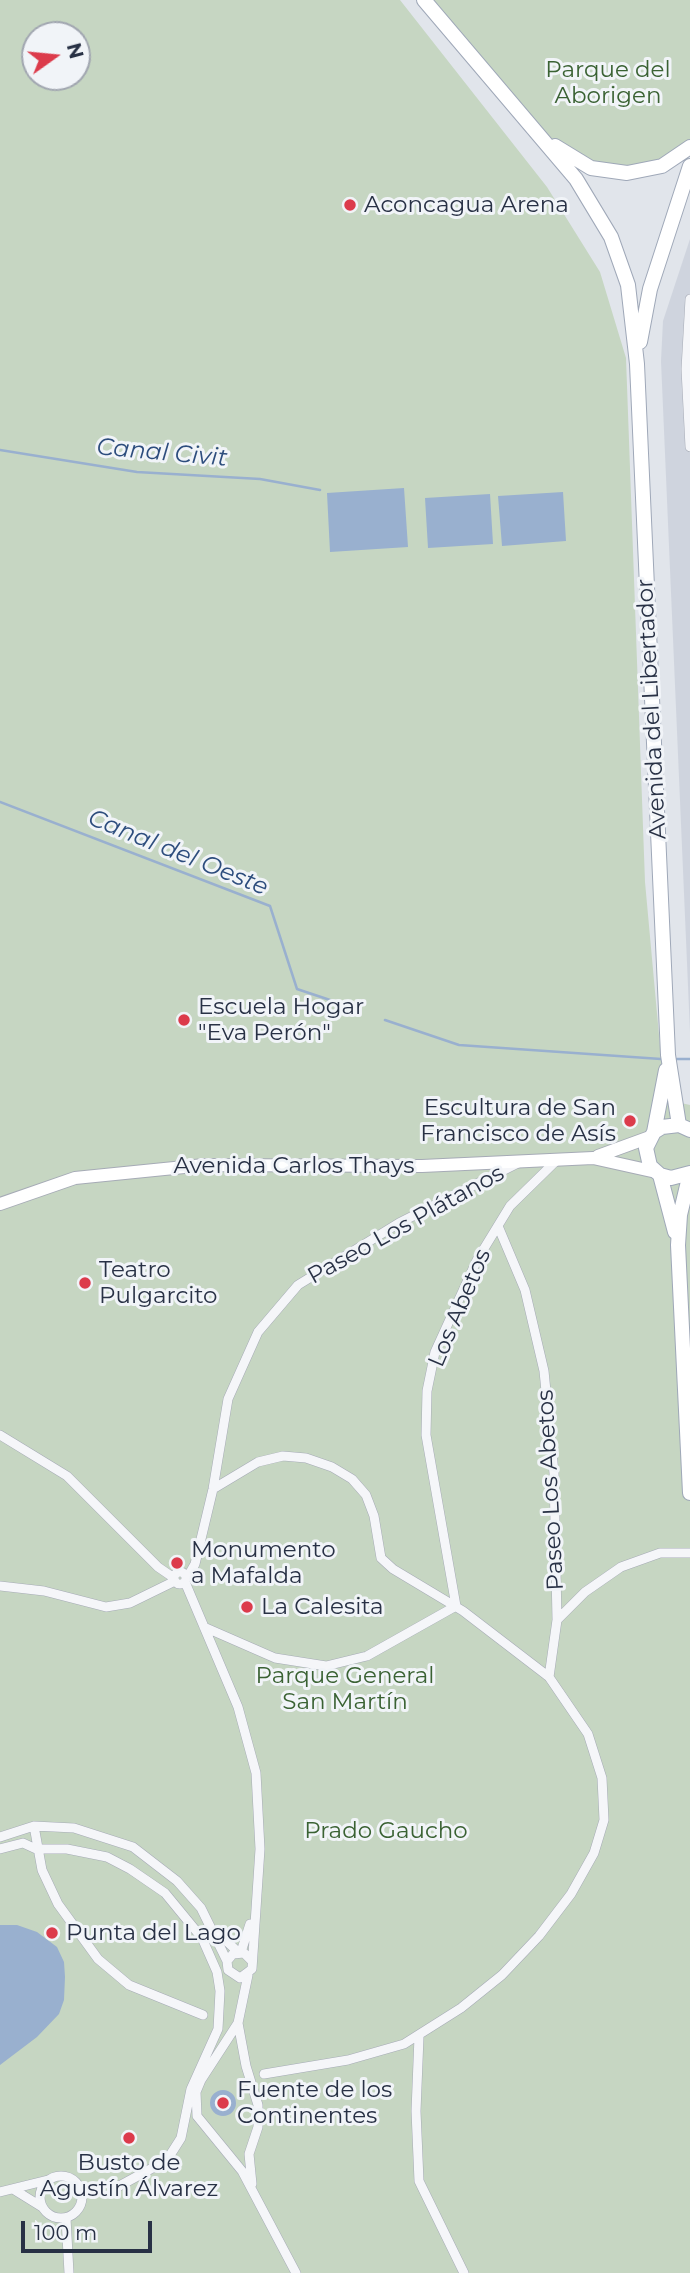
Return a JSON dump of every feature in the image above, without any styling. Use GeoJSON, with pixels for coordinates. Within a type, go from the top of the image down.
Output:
{"type":"FeatureCollection","features":[{"type":"Feature","properties":{"kind":"main road","name":"Avenida del Libertador"},"geometry":{"type":"LineString","coordinates":[[424,0],[541,134],[603,220],[619,257],[632,307],[637,364],[668,1055],[686,1126]]}},
{"type":"Feature","properties":{"kind":"main road"},"geometry":{"type":"LineString","coordinates":[[541,134],[591,168],[609,172],[627,173],[662,166],[690,147]]}},
{"type":"Feature","properties":{"kind":"main road","name":"Avenida del Libertador"},"geometry":{"type":"LineString","coordinates":[[637,364],[650,289],[690,166]]}},
{"type":"Feature","properties":{"kind":"main road","name":"Avenida del Libertador"},"geometry":{"type":"LineString","coordinates":[[658,1174],[647,1157],[668,1055]]}},
{"type":"Feature","properties":{"kind":"main road"},"geometry":{"type":"LineString","coordinates":[[652,1135],[662,1127],[686,1126]]}},
{"type":"Feature","properties":{"kind":"main road"},"geometry":{"type":"LineString","coordinates":[[658,1174],[671,1178],[690,1173],[680,1215],[678,1245],[690,1493]]}},
{"type":"Feature","properties":{"kind":"main road"},"geometry":{"type":"LineString","coordinates":[[658,1174],[678,1245]]}},
{"type":"Feature","properties":{"kind":"street"},"geometry":{"type":"LineString","coordinates":[[690,299],[686,369],[690,447]]}},
{"type":"Feature","properties":{"kind":"street","name":"Avenida Carlos Thays"},"geometry":{"type":"LineString","coordinates":[[593,1158],[652,1135]]}},
{"type":"Feature","properties":{"kind":"street","name":"Los Abetos"},"geometry":{"type":"LineString","coordinates":[[456,1606],[426,1435],[428,1391],[435,1352],[477,1260],[510,1206],[558,1158]]}},
{"type":"Feature","properties":{"kind":"street","name":"Avenida Carlos Thays"},"geometry":{"type":"LineString","coordinates":[[0,1204],[75,1178],[204,1165],[422,1166],[593,1158],[658,1174]]}},
{"type":"Feature","properties":{"kind":"street","name":"Paseo Los Plátanos"},"geometry":{"type":"LineString","coordinates":[[181,1580],[195,1564],[214,1489],[228,1399],[258,1332],[298,1285],[399,1223],[523,1160]]}},
{"type":"Feature","properties":{"kind":"street","name":"Paseo Los Abetos"},"geometry":{"type":"LineString","coordinates":[[498,1226],[525,1290],[544,1371],[554,1473],[557,1620],[549,1676]]}},
{"type":"Feature","properties":{"kind":"street"},"geometry":{"type":"LineString","coordinates":[[0,1435],[67,1476],[160,1568],[181,1580],[204,1626],[238,1707],[256,1773],[260,1849],[252,1969],[247,1975],[240,2000],[238,2023],[246,2066],[258,2105],[258,2127],[249,2154],[252,2189]]}},
{"type":"Feature","properties":{"kind":"street"},"geometry":{"type":"LineString","coordinates":[[214,1489],[258,1462],[284,1456],[306,1458],[332,1467],[352,1479],[366,1496],[374,1516],[382,1558],[393,1569],[456,1606],[549,1676],[588,1734],[602,1778],[604,1820],[594,1853],[571,1894],[539,1937],[502,1975],[419,2037],[348,2060],[264,2074]]}},
{"type":"Feature","properties":{"kind":"street"},"geometry":{"type":"LineString","coordinates":[[557,1620],[585,1592],[621,1567],[660,1553],[690,1553]]}},
{"type":"Feature","properties":{"kind":"street"},"geometry":{"type":"LineString","coordinates":[[0,1586],[44,1591],[106,1607],[130,1603],[181,1580]]}},
{"type":"Feature","properties":{"kind":"street"},"geometry":{"type":"LineString","coordinates":[[204,1626],[275,1658],[326,1666],[369,1655],[456,1606]]}},
{"type":"Feature","properties":{"kind":"street"},"geometry":{"type":"LineString","coordinates":[[0,1837],[34,1826],[74,1828],[133,1847],[177,1881],[201,1908],[215,1931],[240,2000]]}},
{"type":"Feature","properties":{"kind":"street"},"geometry":{"type":"LineString","coordinates":[[34,1826],[36,1849],[58,1904],[98,1959],[129,1984],[203,2015]]}},
{"type":"Feature","properties":{"kind":"street"},"geometry":{"type":"LineString","coordinates":[[0,1849],[23,1843],[36,1849],[67,1849],[107,1857],[130,1869],[165,1893],[202,1938],[217,1972],[220,2004],[214,2043],[191,2089],[181,2138],[167,2160],[112,2190]]}},
{"type":"Feature","properties":{"kind":"street"},"geometry":{"type":"LineString","coordinates":[[227,1961],[240,1952],[254,1912]]}},
{"type":"Feature","properties":{"kind":"street"},"geometry":{"type":"LineString","coordinates":[[215,1931],[252,1961]]}},
{"type":"Feature","properties":{"kind":"street"},"geometry":{"type":"LineString","coordinates":[[233,1976],[247,1975]]}},
{"type":"Feature","properties":{"kind":"street"},"geometry":{"type":"LineString","coordinates":[[238,2023],[196,2091],[197,2116],[203,2127],[223,2146],[252,2189],[296,2273]]}},
{"type":"Feature","properties":{"kind":"street"},"geometry":{"type":"LineString","coordinates":[[419,2037],[416,2111],[419,2181],[464,2273]]}},
{"type":"Feature","properties":{"kind":"street"},"geometry":{"type":"LineString","coordinates":[[0,2192],[66,2176],[79,2187],[81,2204],[76,2212],[66,2218],[52,2217],[42,2207],[13,2189]]}},
{"type":"Feature","properties":{"kind":"street"},"geometry":{"type":"LineString","coordinates":[[42,2207],[41,2190],[48,2180]]}},
{"type":"Feature","properties":{"kind":"street"},"geometry":{"type":"LineString","coordinates":[[66,2218],[69,2273]]}},
{"type":"Feature","properties":{"kind":"shaded area"},"geometry":{"type":"Polygon","coordinates":[[[690,239],[690,1032],[661,361],[663,321],[690,239]]]}},
{"type":"Feature","properties":{"kind":"green space","name":"Parque General San Martín"},"geometry":{"type":"Polygon","coordinates":[[[0,0],[400,0],[547,187],[600,272],[626,358],[645,882],[662,1068],[672,1101],[690,1105],[690,2273],[0,2273],[0,0]]]}},
{"type":"Feature","properties":{"kind":"green space","name":"Parque del Aborigen"},"geometry":{"type":"Polygon","coordinates":[[[424,0],[690,0],[690,147],[683,155],[609,172],[559,148],[424,0]]]}},
{"type":"Feature","properties":{"kind":"water"},"geometry":{"type":"Polygon","coordinates":[[[404,488],[408,547],[330,552],[327,493],[404,488]]]}},
{"type":"Feature","properties":{"kind":"water"},"geometry":{"type":"Polygon","coordinates":[[[563,492],[566,541],[502,546],[498,496],[563,492]]]}},
{"type":"Feature","properties":{"kind":"water"},"geometry":{"type":"Polygon","coordinates":[[[490,494],[493,544],[428,548],[425,498],[490,494]]]}},
{"type":"Feature","properties":{"kind":"water"},"geometry":{"type":"Polygon","coordinates":[[[0,1925],[17,1925],[37,1932],[57,1947],[64,1962],[65,1977],[64,2000],[59,2014],[37,2037],[0,2065],[0,1925]]]}},
{"type":"Feature","properties":{"kind":"water"},"geometry":{"type":"Polygon","coordinates":[[[223,2090],[232,2094],[236,2103],[232,2112],[223,2116],[214,2112],[210,2103],[214,2094],[223,2090]]]}},
{"type":"Feature","properties":{"kind":"waterway","name":"Canal Civit"},"geometry":{"type":"LineString","coordinates":[[0,450],[137,472],[260,479],[320,490]]}},
{"type":"Feature","properties":{"kind":"waterway","name":"Canal del Oeste"},"geometry":{"type":"LineString","coordinates":[[0,802],[270,906],[297,989],[330,1000]]}},
{"type":"Feature","properties":{"kind":"waterway","name":"Canal del Oeste"},"geometry":{"type":"LineString","coordinates":[[385,1020],[459,1045],[661,1059]]}},
{"type":"Feature","properties":{"kind":"waterway","name":"Canal del Oeste"},"geometry":{"type":"LineString","coordinates":[[677,1059],[690,1059]]}},
{"type":"Feature","properties":{"kind":"place","name":"Aconcagua Arena"},"geometry":{"type":"Point","coordinates":[350,205]}},
{"type":"Feature","properties":{"kind":"place","name":"Escuela Hogar \"Eva Perón\""},"geometry":{"type":"Point","coordinates":[184,1020]}},
{"type":"Feature","properties":{"kind":"place","name":"Escultura de San Francisco de Asís"},"geometry":{"type":"Point","coordinates":[630,1121]}},
{"type":"Feature","properties":{"kind":"place","name":"Teatro Pulgarcito"},"geometry":{"type":"Point","coordinates":[85,1283]}},
{"type":"Feature","properties":{"kind":"place","name":"Monumento a Mafalda"},"geometry":{"type":"Point","coordinates":[177,1563]}},
{"type":"Feature","properties":{"kind":"place","name":"La Calesita"},"geometry":{"type":"Point","coordinates":[247,1607]}},
{"type":"Feature","properties":{"kind":"place","name":"Punta del Lago"},"geometry":{"type":"Point","coordinates":[52,1933]}},
{"type":"Feature","properties":{"kind":"place","name":"Fuente de los Continentes"},"geometry":{"type":"Point","coordinates":[223,2103]}},
{"type":"Feature","properties":{"kind":"place","name":"Busto de Agustín Álvarez"},"geometry":{"type":"Point","coordinates":[129,2138]}},
{"type":"Feature","properties":{"kind":"park label","name":"Prado Gaucho"},"geometry":{"type":"Point","coordinates":[386,1831]}}]}
